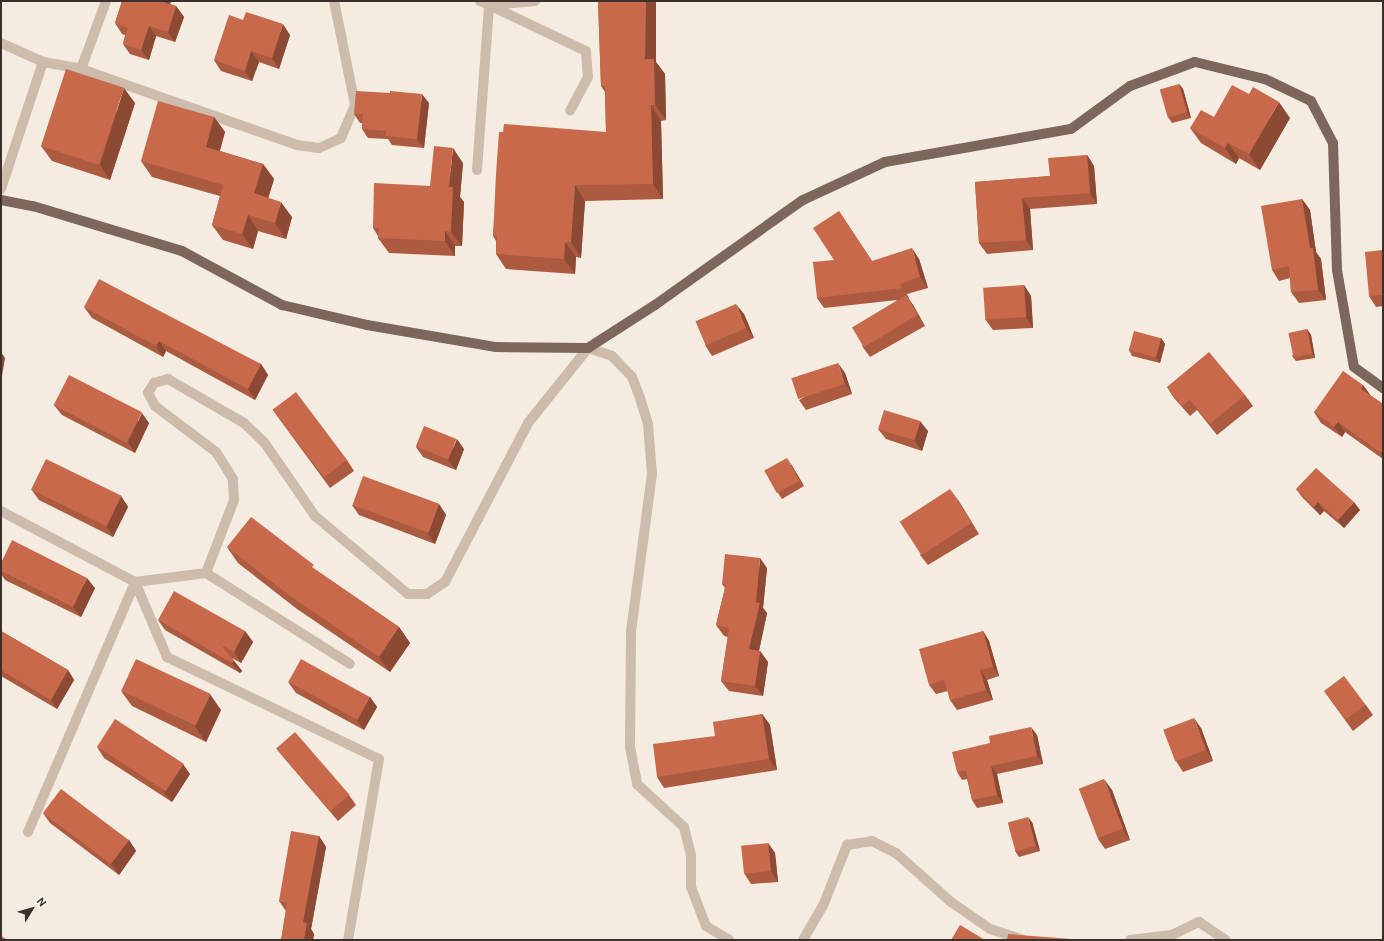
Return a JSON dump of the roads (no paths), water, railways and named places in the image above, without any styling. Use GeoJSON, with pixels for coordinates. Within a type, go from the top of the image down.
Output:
{"type":"FeatureCollection","features":[{"type":"Feature","properties":{"kind":"main road"},"geometry":{"type":"LineString","coordinates":[[1,200],[33,206],[182,252],[282,305],[367,325],[496,347],[588,348],[655,305],[803,200],[885,162],[1071,129],[1130,86],[1195,62],[1265,79],[1312,101],[1333,143],[1337,270],[1354,367],[1383,388]]}},
{"type":"Feature","properties":{"kind":"street"},"geometry":{"type":"LineString","coordinates":[[81,69],[106,1]]}},
{"type":"Feature","properties":{"kind":"street"},"geometry":{"type":"LineString","coordinates":[[1,43],[43,62],[81,69],[297,145],[319,148],[341,138],[355,105],[334,1]]}},
{"type":"Feature","properties":{"kind":"street"},"geometry":{"type":"LineString","coordinates":[[484,3],[535,1]]}},
{"type":"Feature","properties":{"kind":"street"},"geometry":{"type":"LineString","coordinates":[[484,3],[586,51],[588,77],[570,111]]}},
{"type":"Feature","properties":{"kind":"street"},"geometry":{"type":"LineString","coordinates":[[477,170],[484,3]]}},
{"type":"Feature","properties":{"kind":"street"},"geometry":{"type":"LineString","coordinates":[[1,189],[43,62]]}},
{"type":"Feature","properties":{"kind":"street"},"geometry":{"type":"LineString","coordinates":[[206,573],[234,500],[233,479],[216,452],[155,406],[148,393],[154,383],[168,379],[244,423],[264,442],[315,516],[408,594],[427,594],[445,582],[528,423],[588,348],[612,356],[632,377],[648,424],[652,474],[642,563],[631,632],[630,747],[637,784],[684,827],[691,855],[691,887],[706,926],[729,940]]}},
{"type":"Feature","properties":{"kind":"street"},"geometry":{"type":"LineString","coordinates":[[1,511],[135,582],[206,573],[350,664]]}},
{"type":"Feature","properties":{"kind":"street"},"geometry":{"type":"LineString","coordinates":[[28,832],[135,582]]}},
{"type":"Feature","properties":{"kind":"street"},"geometry":{"type":"LineString","coordinates":[[135,582],[166,657],[379,759],[348,940]]}},
{"type":"Feature","properties":{"kind":"street"},"geometry":{"type":"LineString","coordinates":[[803,940],[823,906],[847,844],[872,841],[896,852],[951,902],[990,929],[1023,940]]}},
{"type":"Feature","properties":{"kind":"street"},"geometry":{"type":"LineString","coordinates":[[1130,940],[1172,935],[1199,922],[1226,940]]}}]}
